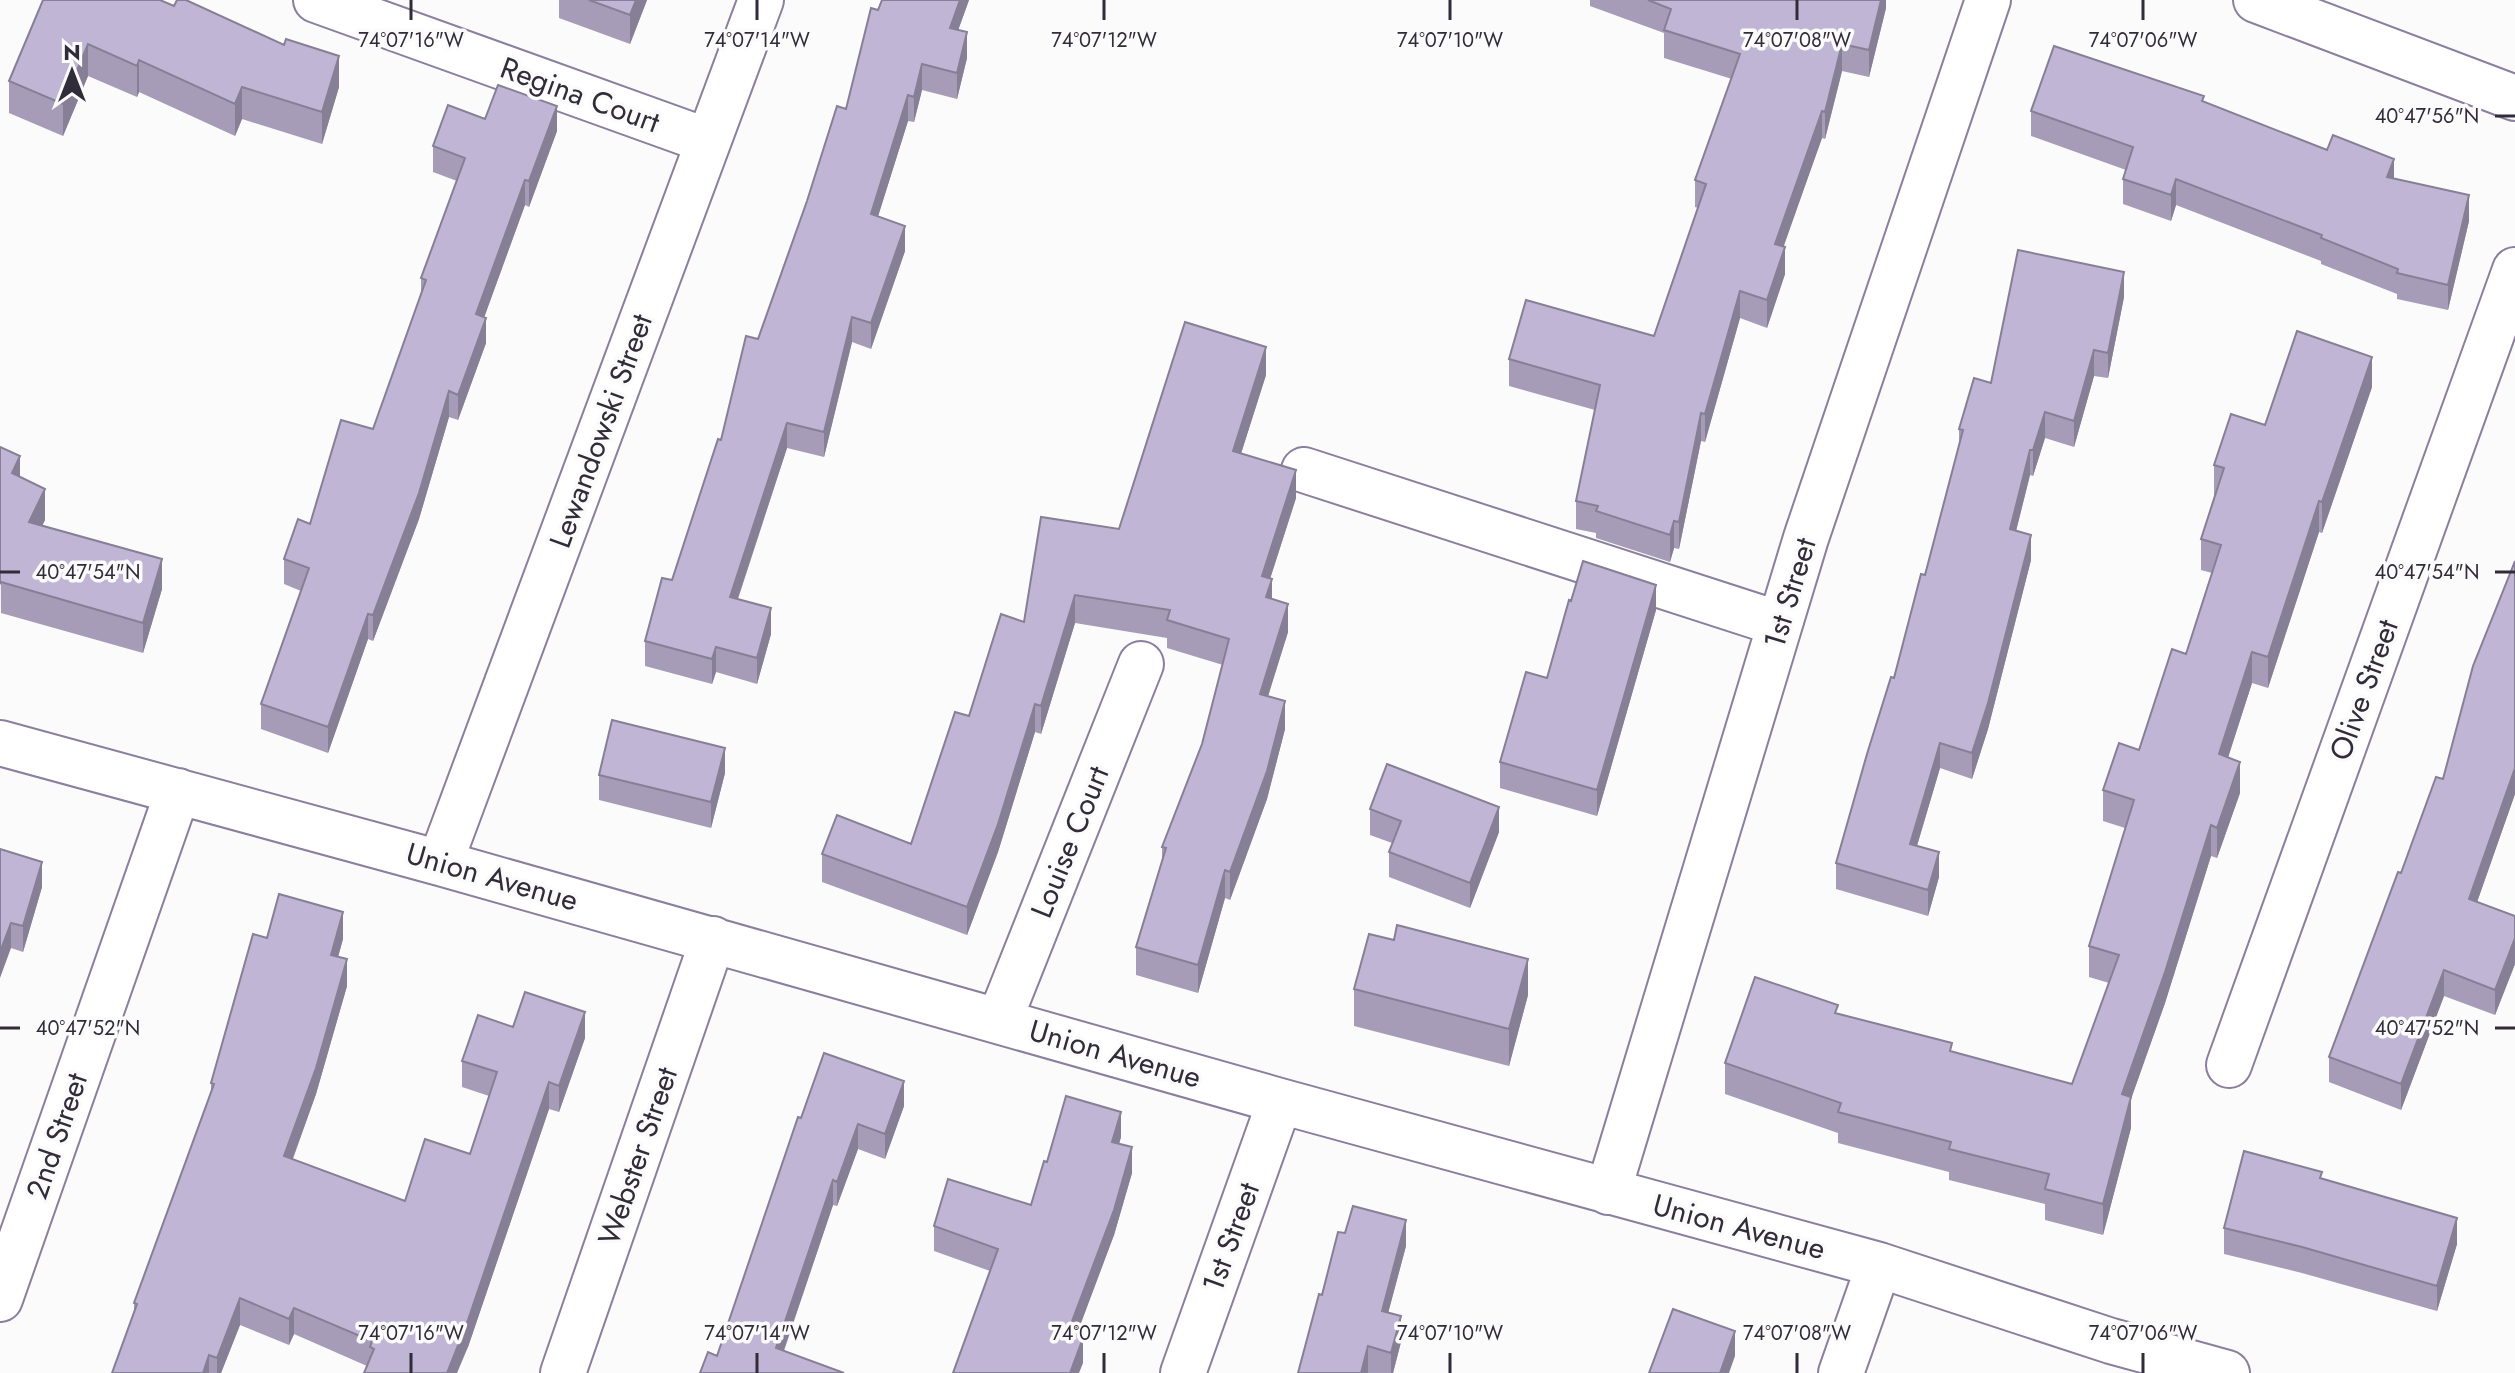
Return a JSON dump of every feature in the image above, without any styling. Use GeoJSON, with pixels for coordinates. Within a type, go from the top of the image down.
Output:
{"type":"FeatureCollection","features":[{"type":"Feature","properties":{"kind":"street","name":"Regina Court"},"geometry":{"type":"LineString","coordinates":[[316,0],[708,141]]}},
{"type":"Feature","properties":{"kind":"street","name":"Lewandowski Street"},"geometry":{"type":"LineString","coordinates":[[440,863],[761,0]]}},
{"type":"Feature","properties":{"kind":"street","name":"1st Street"},"geometry":{"type":"LineString","coordinates":[[1608,1192],[1780,624],[1988,0]]}},
{"type":"Feature","properties":{"kind":"street"},"geometry":{"type":"LineString","coordinates":[[2256,0],[2515,98]]}},
{"type":"Feature","properties":{"kind":"street","name":"Olive Street"},"geometry":{"type":"LineString","coordinates":[[2229,1065],[2515,270]]}},
{"type":"Feature","properties":{"kind":"street"},"geometry":{"type":"LineString","coordinates":[[1304,470],[1780,624]]}},
{"type":"Feature","properties":{"kind":"street","name":"Louise Court"},"geometry":{"type":"LineString","coordinates":[[999,1021],[1141,664]]}},
{"type":"Feature","properties":{"kind":"street","name":"Union Avenue"},"geometry":{"type":"LineString","coordinates":[[0,743],[1879,1265],[2111,1341],[2227,1373]]}},
{"type":"Feature","properties":{"kind":"street","name":"2nd Street"},"geometry":{"type":"LineString","coordinates":[[0,1299],[178,791]]}},
{"type":"Feature","properties":{"kind":"street","name":"Webster Street"},"geometry":{"type":"LineString","coordinates":[[563,1373],[713,939]]}},
{"type":"Feature","properties":{"kind":"street","name":"1st Street"},"geometry":{"type":"LineString","coordinates":[[1183,1373],[1280,1101]]}},
{"type":"Feature","properties":{"kind":"street"},"geometry":{"type":"LineString","coordinates":[[1841,1373],[1879,1265]]}},
{"type":"Feature","properties":{"kind":"building"},"geometry":{"type":"Polygon","coordinates":[[[43,0],[160,0],[174,6],[177,0],[186,0],[284,45],[286,39],[339,56],[322,112],[242,87],[235,104],[139,60],[137,66],[88,44],[63,104],[9,81],[43,0]]]}},
{"type":"Feature","properties":{"kind":"building"},"geometry":{"type":"Polygon","coordinates":[[[589,0],[636,0],[630,15],[589,0]]]}},
{"type":"Feature","properties":{"kind":"building"},"geometry":{"type":"Polygon","coordinates":[[[882,0],[960,0],[950,28],[967,32],[957,73],[922,64],[914,97],[908,95],[871,214],[905,226],[871,323],[852,317],[824,432],[787,423],[730,597],[771,608],[757,658],[716,647],[712,659],[645,641],[662,578],[672,580],[718,439],[721,440],[746,336],[758,339],[837,106],[846,109],[871,8],[878,10],[882,0]]]}},
{"type":"Feature","properties":{"kind":"building"},"geometry":{"type":"Polygon","coordinates":[[[1648,0],[1881,0],[1869,50],[1842,44],[1825,112],[1822,111],[1775,244],[1785,247],[1767,300],[1740,291],[1705,414],[1701,413],[1679,522],[1674,521],[1670,535],[1596,511],[1598,506],[1576,501],[1600,385],[1509,359],[1526,300],[1654,336],[1706,184],[1695,180],[1740,54],[1664,30],[1671,9],[1648,0]]]}},
{"type":"Feature","properties":{"kind":"building"},"geometry":{"type":"Polygon","coordinates":[[[2054,46],[2204,96],[2202,101],[2327,150],[2333,135],[2394,159],[2387,177],[2469,195],[2448,285],[2397,273],[2398,269],[2321,238],[2322,235],[2176,179],[2171,195],[2123,179],[2133,147],[2031,111],[2054,46]]]}},
{"type":"Feature","properties":{"kind":"building"},"geometry":{"type":"Polygon","coordinates":[[[498,85],[557,106],[529,181],[525,180],[476,314],[486,318],[458,395],[449,391],[419,493],[373,615],[368,614],[328,727],[261,704],[309,568],[284,559],[298,519],[310,524],[341,420],[373,429],[426,280],[421,278],[465,158],[433,146],[448,105],[485,119],[498,85]]]}},
{"type":"Feature","properties":{"kind":"building"},"geometry":{"type":"Polygon","coordinates":[[[2018,250],[2124,272],[2108,353],[2094,350],[2074,421],[2045,412],[2033,450],[2030,450],[2010,529],[2031,535],[1988,703],[1972,753],[1940,743],[1910,844],[1939,852],[1928,890],[1836,863],[1891,677],[1894,678],[1921,574],[1925,575],[1974,378],[1991,383],[2018,250]]]}},
{"type":"Feature","properties":{"kind":"building"},"geometry":{"type":"Polygon","coordinates":[[[1185,322],[1266,347],[1233,451],[1296,470],[1262,576],[1272,579],[1266,597],[1288,604],[1260,694],[1285,701],[1267,771],[1230,872],[1225,870],[1198,965],[1136,947],[1166,848],[1162,847],[1202,744],[1229,639],[1167,620],[1170,610],[1075,595],[1041,706],[1035,704],[998,824],[967,907],[822,854],[837,815],[911,844],[955,712],[969,716],[1001,614],[1024,622],[1041,517],[1119,529],[1185,322]]]}},
{"type":"Feature","properties":{"kind":"building"},"geometry":{"type":"Polygon","coordinates":[[[2297,331],[2372,357],[2322,502],[2319,501],[2268,657],[2252,652],[2219,754],[2240,762],[2217,828],[2211,825],[2165,972],[2122,1094],[2131,1097],[2103,1204],[2045,1189],[2049,1174],[1949,1149],[1951,1142],[1838,1112],[1841,1103],[1725,1063],[1755,977],[1838,1005],[1835,1013],[1952,1043],[1950,1051],[2072,1084],[2119,955],[2089,946],[2134,800],[2103,790],[2119,743],[2139,750],[2172,649],[2186,654],[2221,545],[2201,539],[2224,468],[2214,465],[2231,414],[2265,425],[2297,331]]]}},
{"type":"Feature","properties":{"kind":"building"},"geometry":{"type":"Polygon","coordinates":[[[0,447],[20,456],[12,473],[45,489],[29,522],[162,559],[143,623],[0,584],[0,447]]]}},
{"type":"Feature","properties":{"kind":"building"},"geometry":{"type":"Polygon","coordinates":[[[1583,561],[1656,585],[1597,790],[1500,762],[1526,672],[1547,678],[1583,561]]]}},
{"type":"Feature","properties":{"kind":"building"},"geometry":{"type":"Polygon","coordinates":[[[2515,561],[2515,768],[2469,899],[2515,916],[2515,938],[2495,990],[2444,970],[2401,1084],[2329,1057],[2436,777],[2443,779],[2473,666],[2515,561]]]}},
{"type":"Feature","properties":{"kind":"building"},"geometry":{"type":"Polygon","coordinates":[[[612,720],[725,748],[711,802],[599,775],[612,720]]]}},
{"type":"Feature","properties":{"kind":"building"},"geometry":{"type":"Polygon","coordinates":[[[1387,764],[1499,807],[1470,883],[1389,852],[1401,821],[1370,809],[1387,764]]]}},
{"type":"Feature","properties":{"kind":"building"},"geometry":{"type":"Polygon","coordinates":[[[0,849],[42,862],[23,926],[11,923],[0,952],[0,849]]]}},
{"type":"Feature","properties":{"kind":"building"},"geometry":{"type":"Polygon","coordinates":[[[279,894],[343,912],[331,955],[347,959],[316,1068],[284,1156],[405,1201],[425,1139],[470,1154],[497,1072],[462,1061],[478,1015],[513,1027],[525,992],[585,1012],[559,1086],[549,1082],[447,1373],[364,1373],[374,1349],[370,1347],[372,1341],[294,1308],[289,1319],[240,1298],[217,1358],[209,1355],[203,1373],[112,1373],[137,1304],[134,1303],[214,1084],[211,1083],[253,934],[267,938],[279,894]]]}},
{"type":"Feature","properties":{"kind":"building"},"geometry":{"type":"Polygon","coordinates":[[[1397,925],[1528,959],[1509,1029],[1354,989],[1369,934],[1394,940],[1397,925]]]}},
{"type":"Feature","properties":{"kind":"building"},"geometry":{"type":"Polygon","coordinates":[[[824,1053],[904,1081],[885,1134],[858,1124],[837,1182],[833,1180],[776,1348],[844,1373],[700,1373],[708,1352],[717,1356],[798,1117],[801,1118],[824,1053]]]}},
{"type":"Feature","properties":{"kind":"building"},"geometry":{"type":"Polygon","coordinates":[[[1066,1096],[1121,1112],[1112,1142],[1132,1147],[1114,1210],[1068,1332],[1083,1338],[1070,1373],[953,1373],[998,1249],[934,1226],[948,1179],[1031,1205],[1066,1096]]]}},
{"type":"Feature","properties":{"kind":"building"},"geometry":{"type":"Polygon","coordinates":[[[2244,1151],[2322,1172],[2320,1178],[2457,1218],[2437,1286],[2224,1228],[2244,1151]]]}},
{"type":"Feature","properties":{"kind":"building"},"geometry":{"type":"Polygon","coordinates":[[[1353,1206],[1406,1220],[1382,1311],[1401,1316],[1391,1353],[1368,1346],[1361,1373],[1298,1373],[1338,1232],[1345,1233],[1353,1206]]]}},
{"type":"Feature","properties":{"kind":"building"},"geometry":{"type":"Polygon","coordinates":[[[1673,1309],[1735,1331],[1720,1373],[1649,1373],[1673,1309]]]}}]}
